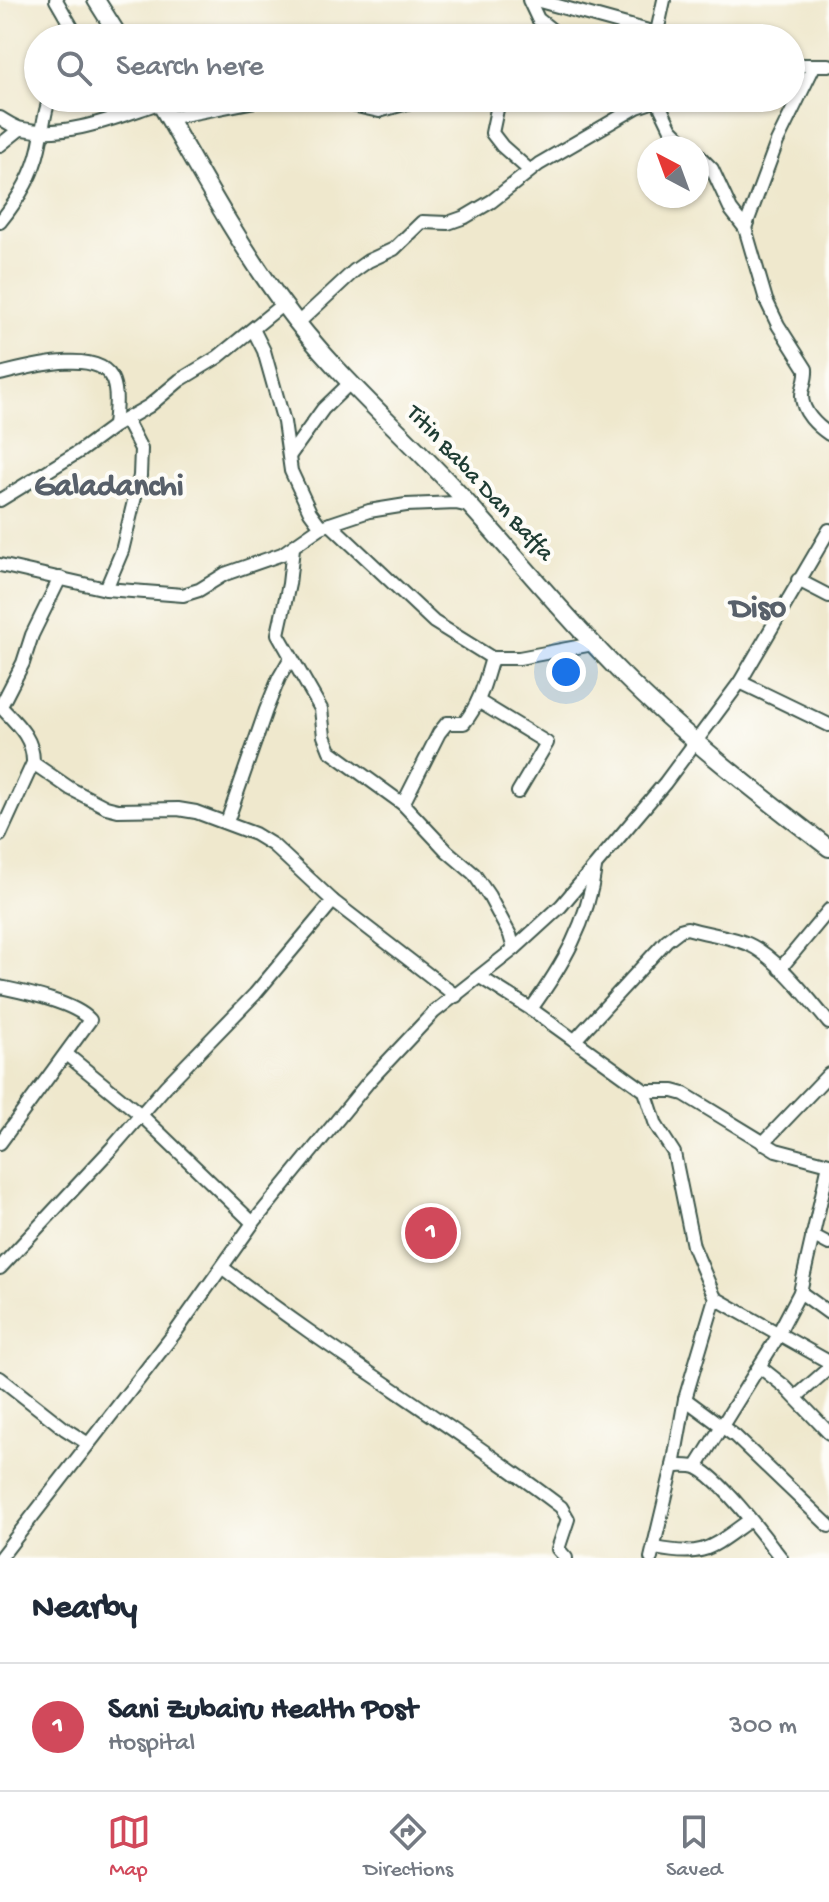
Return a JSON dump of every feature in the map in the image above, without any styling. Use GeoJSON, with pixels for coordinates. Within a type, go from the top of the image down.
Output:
{"type":"FeatureCollection","features":[{"type":"Feature","properties":{"kind":"main road"},"geometry":{"type":"LineString","coordinates":[[96,0],[111,24]]}},
{"type":"Feature","properties":{"kind":"main road","name":"Titin Baba Dan Baffa"},"geometry":{"type":"LineString","coordinates":[[165,112],[234,230],[283,304],[351,382],[469,506],[593,644],[696,742],[829,848]]}},
{"type":"Feature","properties":{"kind":"street"},"geometry":{"type":"LineString","coordinates":[[56,0],[70,24]]}},
{"type":"Feature","properties":{"kind":"street"},"geometry":{"type":"LineString","coordinates":[[529,0],[538,19],[544,24]]}},
{"type":"Feature","properties":{"kind":"street"},"geometry":{"type":"LineString","coordinates":[[536,0],[627,24]]}},
{"type":"Feature","properties":{"kind":"street"},"geometry":{"type":"LineString","coordinates":[[659,24],[664,0]]}},
{"type":"Feature","properties":{"kind":"street"},"geometry":{"type":"LineString","coordinates":[[805,66],[829,65]]}},
{"type":"Feature","properties":{"kind":"street"},"geometry":{"type":"LineString","coordinates":[[805,84],[814,66]]}},
{"type":"Feature","properties":{"kind":"street"},"geometry":{"type":"LineString","coordinates":[[0,222],[14,205],[36,162],[46,112]]}},
{"type":"Feature","properties":{"kind":"street"},"geometry":{"type":"LineString","coordinates":[[0,118],[20,129],[67,130],[122,112]]}},
{"type":"Feature","properties":{"kind":"street"},"geometry":{"type":"LineString","coordinates":[[168,118],[199,112]]}},
{"type":"Feature","properties":{"kind":"street"},"geometry":{"type":"LineString","coordinates":[[496,112],[492,133],[529,170]]}},
{"type":"Feature","properties":{"kind":"street"},"geometry":{"type":"LineString","coordinates":[[298,323],[354,271],[394,249],[422,222],[448,223],[465,217],[492,201],[529,170],[628,112]]}},
{"type":"Feature","properties":{"kind":"street"},"geometry":{"type":"LineString","coordinates":[[665,112],[671,129],[678,136]]}},
{"type":"Feature","properties":{"kind":"street"},"geometry":{"type":"LineString","coordinates":[[745,228],[792,112]]}},
{"type":"Feature","properties":{"kind":"street"},"geometry":{"type":"LineString","coordinates":[[0,145],[20,129]]}},
{"type":"Feature","properties":{"kind":"street"},"geometry":{"type":"LineString","coordinates":[[709,166],[731,210],[745,228],[766,300],[806,369],[802,399],[805,408],[815,423],[829,434]]}},
{"type":"Feature","properties":{"kind":"street"},"geometry":{"type":"LineString","coordinates":[[0,500],[149,406],[283,304]]}},
{"type":"Feature","properties":{"kind":"street"},"geometry":{"type":"LineString","coordinates":[[253,329],[268,364],[291,471],[310,512],[325,526],[434,622],[492,658],[519,658],[593,644]]}},
{"type":"Feature","properties":{"kind":"street"},"geometry":{"type":"LineString","coordinates":[[0,374],[64,361],[102,369],[109,373],[115,384],[114,426]]}},
{"type":"Feature","properties":{"kind":"street"},"geometry":{"type":"LineString","coordinates":[[290,455],[323,409],[351,382]]}},
{"type":"Feature","properties":{"kind":"street"},"geometry":{"type":"LineString","coordinates":[[106,589],[129,526],[140,476],[141,449],[126,420]]}},
{"type":"Feature","properties":{"kind":"street"},"geometry":{"type":"LineString","coordinates":[[0,565],[106,589],[191,594],[225,574],[270,560],[325,526],[369,511],[406,505],[456,503],[469,506]]}},
{"type":"Feature","properties":{"kind":"street"},"geometry":{"type":"LineString","coordinates":[[0,1558],[223,1268],[253,1223],[387,1060],[426,1019],[514,949],[566,900],[665,783],[740,682],[829,530]]}},
{"type":"Feature","properties":{"kind":"street"},"geometry":{"type":"LineString","coordinates":[[293,548],[289,584],[278,628],[290,659],[311,688],[321,709],[324,736],[330,751],[403,804],[482,884],[510,935],[514,949]]}},
{"type":"Feature","properties":{"kind":"street"},"geometry":{"type":"LineString","coordinates":[[0,835],[33,763],[33,752],[28,738],[0,706],[23,663],[32,635],[60,578]]}},
{"type":"Feature","properties":{"kind":"street"},"geometry":{"type":"LineString","coordinates":[[798,580],[829,596]]}},
{"type":"Feature","properties":{"kind":"street"},"geometry":{"type":"LineString","coordinates":[[403,804],[439,733],[447,723],[464,723],[478,701],[492,658]]}},
{"type":"Feature","properties":{"kind":"street"},"geometry":{"type":"LineString","coordinates":[[227,822],[266,710],[290,659]]}},
{"type":"Feature","properties":{"kind":"street"},"geometry":{"type":"LineString","coordinates":[[740,682],[829,725]]}},
{"type":"Feature","properties":{"kind":"street"},"geometry":{"type":"LineString","coordinates":[[478,701],[547,743],[518,792]]}},
{"type":"Feature","properties":{"kind":"street"},"geometry":{"type":"LineString","coordinates":[[33,763],[71,789],[106,807],[118,810],[178,809],[227,822],[273,845],[333,901],[456,996]]}},
{"type":"Feature","properties":{"kind":"street"},"geometry":{"type":"LineString","coordinates":[[531,1009],[577,937],[585,917],[596,866]]}},
{"type":"Feature","properties":{"kind":"street"},"geometry":{"type":"LineString","coordinates":[[0,1268],[255,994],[333,901]]}},
{"type":"Feature","properties":{"kind":"street"},"geometry":{"type":"LineString","coordinates":[[780,969],[829,910]]}},
{"type":"Feature","properties":{"kind":"street"},"geometry":{"type":"LineString","coordinates":[[576,1039],[667,940],[683,929],[747,943],[780,969],[829,1023]]}},
{"type":"Feature","properties":{"kind":"street"},"geometry":{"type":"LineString","coordinates":[[480,977],[576,1039],[645,1091],[656,1125],[674,1153],[693,1246],[715,1298],[780,1333],[829,1365],[796,1397]]}},
{"type":"Feature","properties":{"kind":"street"},"geometry":{"type":"LineString","coordinates":[[0,987],[60,1004],[88,1018],[89,1022],[0,1143]]}},
{"type":"Feature","properties":{"kind":"street"},"geometry":{"type":"LineString","coordinates":[[66,1054],[141,1115],[253,1223]]}},
{"type":"Feature","properties":{"kind":"street"},"geometry":{"type":"LineString","coordinates":[[763,1143],[829,1074]]}},
{"type":"Feature","properties":{"kind":"street"},"geometry":{"type":"LineString","coordinates":[[645,1091],[684,1094],[763,1143],[794,1157],[829,1164],[800,1292],[760,1367],[697,1466]]}},
{"type":"Feature","properties":{"kind":"street"},"geometry":{"type":"LineString","coordinates":[[812,1235],[829,1244]]}},
{"type":"Feature","properties":{"kind":"street"},"geometry":{"type":"LineString","coordinates":[[223,1268],[282,1314],[561,1507],[568,1519],[558,1549],[566,1558]]}},
{"type":"Feature","properties":{"kind":"street"},"geometry":{"type":"LineString","coordinates":[[800,1292],[829,1313]]}},
{"type":"Feature","properties":{"kind":"street"},"geometry":{"type":"LineString","coordinates":[[715,1298],[685,1399],[653,1553],[688,1557],[702,1554],[750,1520]]}},
{"type":"Feature","properties":{"kind":"street"},"geometry":{"type":"LineString","coordinates":[[760,1367],[796,1397],[829,1433]]}},
{"type":"Feature","properties":{"kind":"street"},"geometry":{"type":"LineString","coordinates":[[0,1378],[87,1443]]}},
{"type":"Feature","properties":{"kind":"street"},"geometry":{"type":"LineString","coordinates":[[685,1399],[722,1425],[772,1469],[829,1526]]}},
{"type":"Feature","properties":{"kind":"street"},"geometry":{"type":"LineString","coordinates":[[673,1466],[697,1466],[734,1500],[781,1558]]}},
{"type":"Feature","properties":{"kind":"place","name":"Sani Zubairu Health Post"},"geometry":{"type":"Point","coordinates":[431,1233]}},
{"type":"Feature","properties":{"kind":"district","name":"Galadanchi"},"geometry":{"type":"Point","coordinates":[109,488]}},
{"type":"Feature","properties":{"kind":"district","name":"Diso"},"geometry":{"type":"Point","coordinates":[758,610]}}]}
